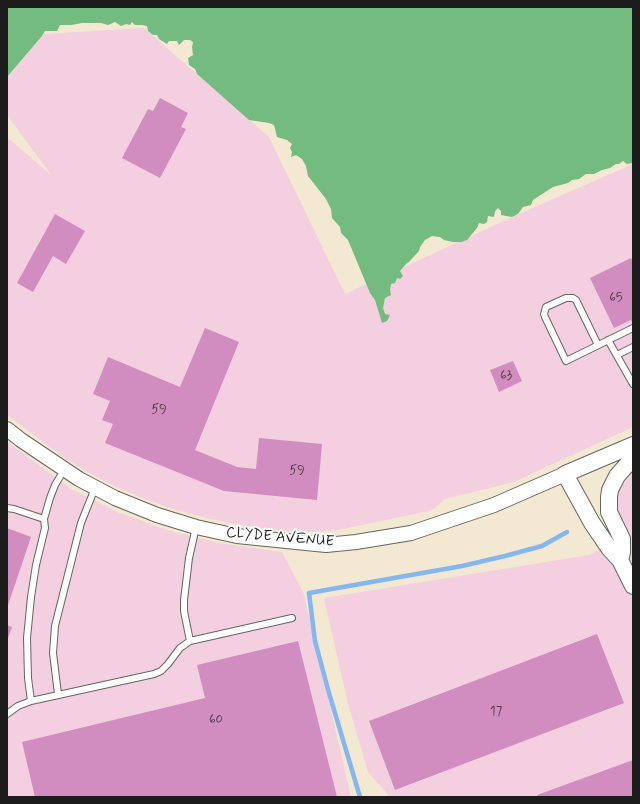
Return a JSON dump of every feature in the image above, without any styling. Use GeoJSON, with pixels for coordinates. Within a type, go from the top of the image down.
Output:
{"type":"FeatureCollection","features":[{"type":"Feature","properties":{"kind":"main road","name":"CLYDE AVENUE"},"geometry":{"type":"LineString","coordinates":[[565,474],[633,445]]}},
{"type":"Feature","properties":{"kind":"main road"},"geometry":{"type":"LineString","coordinates":[[620,560],[623,545],[622,539],[609,512],[608,497],[617,476],[633,458]]}},
{"type":"Feature","properties":{"kind":"main road"},"geometry":{"type":"LineString","coordinates":[[565,474],[600,535],[620,560],[633,586]]}},
{"type":"Feature","properties":{"kind":"street","name":"CLYDE AVENUE"},"geometry":{"type":"LineString","coordinates":[[7,430],[64,470],[95,488],[135,507],[157,515],[196,527],[237,536],[326,545],[356,542],[411,533],[494,504],[565,474]]}},
{"type":"Feature","properties":{"kind":"lane"},"geometry":{"type":"LineString","coordinates":[[598,345],[576,300],[573,298],[566,298],[546,307],[544,314],[545,317],[566,361],[633,328]]}},
{"type":"Feature","properties":{"kind":"lane"},"geometry":{"type":"LineString","coordinates":[[608,340],[633,383]]}},
{"type":"Feature","properties":{"kind":"lane"},"geometry":{"type":"LineString","coordinates":[[617,355],[633,347]]}},
{"type":"Feature","properties":{"kind":"lane"},"geometry":{"type":"LineString","coordinates":[[626,372],[633,369]]}},
{"type":"Feature","properties":{"kind":"lane"},"geometry":{"type":"LineString","coordinates":[[32,701],[28,678],[27,638],[33,580],[45,528],[44,519],[52,492],[64,470]]}},
{"type":"Feature","properties":{"kind":"lane"},"geometry":{"type":"LineString","coordinates":[[58,694],[53,653],[55,626],[81,523],[95,488]]}},
{"type":"Feature","properties":{"kind":"lane"},"geometry":{"type":"LineString","coordinates":[[7,508],[14,508],[44,519]]}},
{"type":"Feature","properties":{"kind":"lane"},"geometry":{"type":"LineString","coordinates":[[190,641],[185,617],[184,600],[189,558],[196,527]]}},
{"type":"Feature","properties":{"kind":"lane"},"geometry":{"type":"LineString","coordinates":[[7,713],[32,701],[58,694],[154,674],[161,671],[180,648],[190,641],[292,618]]}},
{"type":"Feature","properties":{"kind":"shaded area"},"geometry":{"type":"Polygon","coordinates":[[[144,28],[269,137],[345,294],[528,210],[633,164],[633,427],[514,482],[445,499],[429,511],[338,530],[311,532],[245,526],[211,519],[176,510],[137,496],[104,481],[67,460],[7,415],[7,137],[52,176],[7,115],[7,77],[44,34],[144,28]]]}},
{"type":"Feature","properties":{"kind":"shaded area"},"geometry":{"type":"Polygon","coordinates":[[[7,442],[73,490],[120,513],[170,531],[219,543],[282,552],[304,594],[351,797],[7,797],[7,442]]]}},
{"type":"Feature","properties":{"kind":"shaded area"},"geometry":{"type":"Polygon","coordinates":[[[633,473],[633,797],[390,797],[368,772],[348,704],[324,598],[589,555],[626,535],[614,503],[618,490],[633,473]]]}},
{"type":"Feature","properties":{"kind":"green space"},"geometry":{"type":"Polygon","coordinates":[[[7,7],[633,7],[633,163],[627,164],[623,161],[594,174],[586,174],[579,179],[553,187],[533,200],[531,205],[523,207],[518,214],[512,217],[501,215],[501,211],[498,208],[495,211],[494,217],[488,216],[487,222],[484,224],[479,223],[477,228],[467,240],[453,242],[444,240],[440,237],[432,236],[425,240],[419,251],[400,271],[403,276],[400,279],[397,278],[395,283],[391,284],[391,295],[385,298],[383,308],[385,314],[390,315],[387,321],[382,323],[375,300],[370,293],[348,240],[341,233],[340,227],[332,218],[331,209],[326,199],[308,176],[306,166],[302,159],[296,155],[291,157],[292,152],[290,148],[292,144],[287,140],[277,137],[274,125],[249,120],[197,74],[195,69],[189,65],[188,58],[193,55],[193,42],[190,40],[184,40],[179,45],[177,41],[169,41],[167,44],[159,39],[157,35],[153,35],[148,31],[147,26],[135,25],[132,22],[130,25],[126,24],[121,26],[115,22],[108,25],[101,23],[82,23],[60,25],[57,31],[45,31],[7,77],[7,7]]]}},
{"type":"Feature","properties":{"kind":"building"},"geometry":{"type":"Polygon","coordinates":[[[160,98],[188,113],[181,127],[186,129],[160,178],[122,158],[148,109],[153,111],[160,98]]]}},
{"type":"Feature","properties":{"kind":"building"},"geometry":{"type":"Polygon","coordinates":[[[55,214],[85,231],[66,264],[53,256],[33,292],[17,283],[55,214]]]}},
{"type":"Feature","properties":{"kind":"building"},"geometry":{"type":"Polygon","coordinates":[[[631,258],[633,262],[633,324],[631,320],[614,328],[590,278],[631,258]]]}},
{"type":"Feature","properties":{"kind":"building"},"geometry":{"type":"Polygon","coordinates":[[[205,328],[239,342],[195,450],[237,467],[256,469],[259,438],[322,444],[317,500],[224,491],[105,443],[113,424],[102,420],[110,401],[93,394],[108,357],[180,387],[205,328]]]}},
{"type":"Feature","properties":{"kind":"building"},"geometry":{"type":"Polygon","coordinates":[[[513,361],[522,381],[499,392],[490,370],[513,361]]]}},
{"type":"Feature","properties":{"kind":"building"},"geometry":{"type":"Polygon","coordinates":[[[7,528],[31,537],[7,608],[7,528]]]}},
{"type":"Feature","properties":{"kind":"building"},"geometry":{"type":"Polygon","coordinates":[[[7,625],[12,627],[7,641],[7,625]]]}},
{"type":"Feature","properties":{"kind":"building"},"geometry":{"type":"Polygon","coordinates":[[[597,634],[624,703],[395,790],[369,721],[597,634]]]}},
{"type":"Feature","properties":{"kind":"building"},"geometry":{"type":"Polygon","coordinates":[[[298,641],[337,797],[35,797],[22,742],[205,698],[197,665],[298,641]]]}},
{"type":"Feature","properties":{"kind":"building"},"geometry":{"type":"Polygon","coordinates":[[[633,760],[633,797],[538,797],[537,795],[633,760]]]}},
{"type":"Feature","properties":{"kind":"waterway"},"geometry":{"type":"LineString","coordinates":[[360,797],[315,641],[309,593],[462,566],[505,556],[542,546],[567,532]]}}]}
